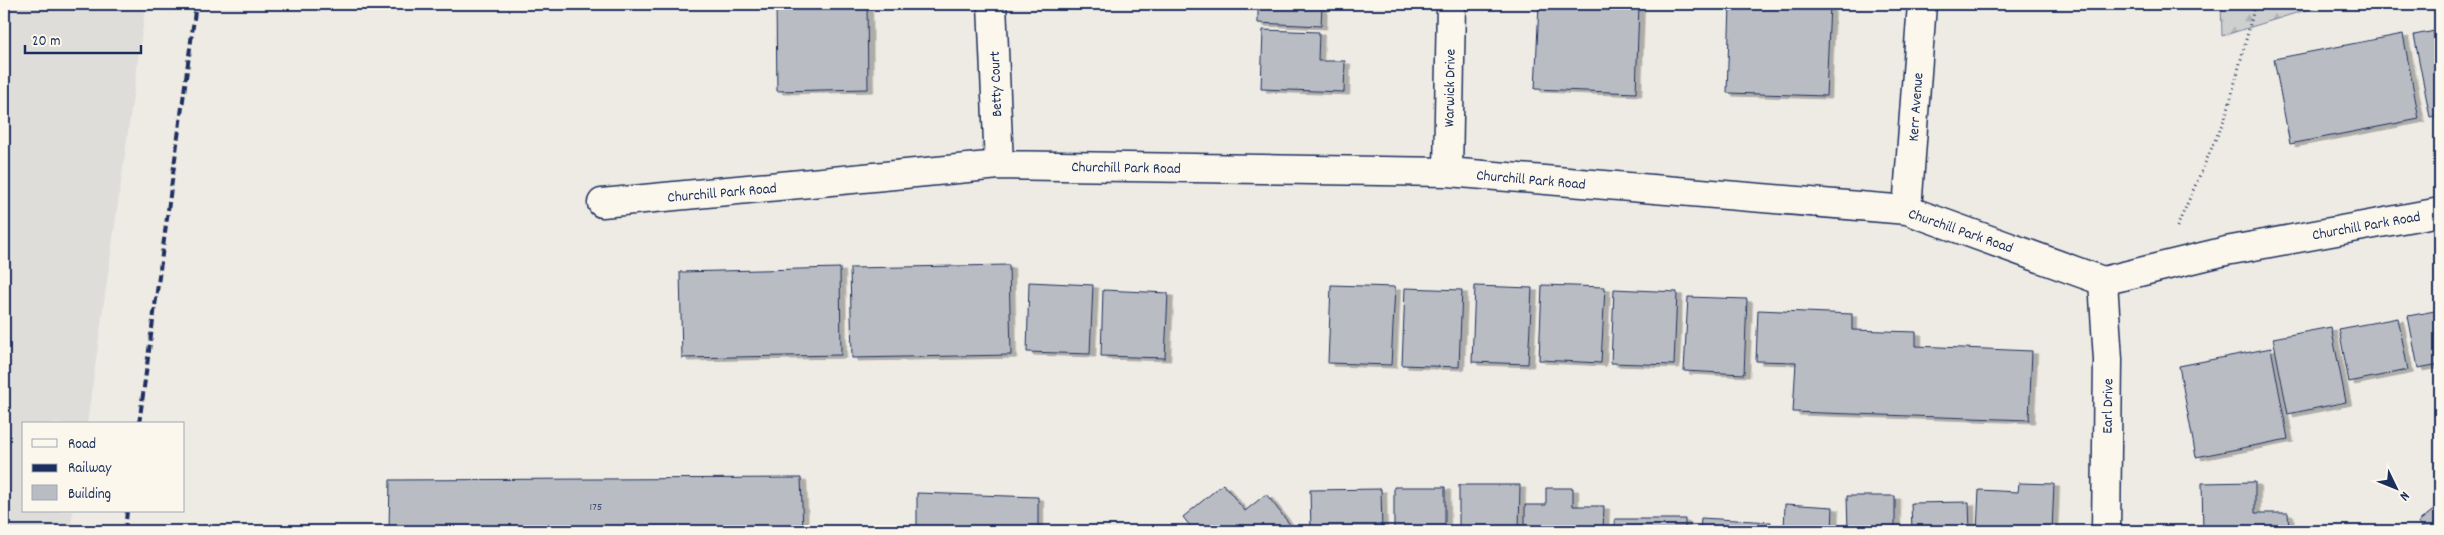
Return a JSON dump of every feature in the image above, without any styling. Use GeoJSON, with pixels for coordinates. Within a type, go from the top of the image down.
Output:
{"type":"FeatureCollection","features":[{"type":"Feature","properties":{"kind":"street","name":"Betty Court"},"geometry":{"type":"LineString","coordinates":[[992,4],[999,165]]}},
{"type":"Feature","properties":{"kind":"street","name":"Warwick Drive"},"geometry":{"type":"LineString","coordinates":[[1448,172],[1450,4]]}},
{"type":"Feature","properties":{"kind":"street","name":"Kerr Avenue"},"geometry":{"type":"LineString","coordinates":[[1908,210],[1922,4]]}},
{"type":"Feature","properties":{"kind":"street","name":"Churchill Park Road"},"geometry":{"type":"LineString","coordinates":[[602,203],[999,165],[1448,172],[1908,210],[2103,281],[2226,251],[2440,212]]}},
{"type":"Feature","properties":{"kind":"street","name":"Earl Drive"},"geometry":{"type":"LineString","coordinates":[[2103,281],[2108,360],[2106,531]]}},
{"type":"Feature","properties":{"kind":"path"},"geometry":{"type":"LineString","coordinates":[[2175,232],[2227,113],[2254,9],[2260,4]]}},
{"type":"Feature","properties":{"kind":"shaded area"},"geometry":{"type":"Polygon","coordinates":[[[4,4],[146,4],[87,422],[22,422],[22,512],[73,512],[70,531],[4,531],[4,4]]]}},
{"type":"Feature","properties":{"kind":"green space"},"geometry":{"type":"Polygon","coordinates":[[[2221,4],[2325,4],[2222,36],[2221,4]]]}},
{"type":"Feature","properties":{"kind":"building"},"geometry":{"type":"Polygon","coordinates":[[[776,4],[867,4],[868,89],[777,91],[776,4]]]}},
{"type":"Feature","properties":{"kind":"building"},"geometry":{"type":"Polygon","coordinates":[[[1258,4],[1322,4],[1321,26],[1258,23],[1258,4]]]}},
{"type":"Feature","properties":{"kind":"building"},"geometry":{"type":"Polygon","coordinates":[[[1539,4],[1639,4],[1636,93],[1535,89],[1539,4]]]}},
{"type":"Feature","properties":{"kind":"building"},"geometry":{"type":"Polygon","coordinates":[[[1730,4],[1830,4],[1826,96],[1727,93],[1730,4]]]}},
{"type":"Feature","properties":{"kind":"building"},"geometry":{"type":"Polygon","coordinates":[[[1263,30],[1319,32],[1318,61],[1345,61],[1344,92],[1261,89],[1263,30]]]}},
{"type":"Feature","properties":{"kind":"building"},"geometry":{"type":"Polygon","coordinates":[[[2440,30],[2440,115],[2430,117],[2414,35],[2440,30]]]}},
{"type":"Feature","properties":{"kind":"building"},"geometry":{"type":"Polygon","coordinates":[[[2403,34],[2419,119],[2290,144],[2274,59],[2403,34]]]}},
{"type":"Feature","properties":{"kind":"building"},"geometry":{"type":"Polygon","coordinates":[[[1009,265],[1011,355],[852,358],[850,268],[1009,265]]]}},
{"type":"Feature","properties":{"kind":"building"},"geometry":{"type":"Polygon","coordinates":[[[840,268],[841,355],[682,358],[680,272],[840,268]]]}},
{"type":"Feature","properties":{"kind":"building"},"geometry":{"type":"Polygon","coordinates":[[[1029,282],[1093,285],[1090,354],[1027,352],[1029,282]]]}},
{"type":"Feature","properties":{"kind":"building"},"geometry":{"type":"Polygon","coordinates":[[[1331,285],[1395,287],[1391,365],[1328,363],[1331,285]]]}},
{"type":"Feature","properties":{"kind":"building"},"geometry":{"type":"Polygon","coordinates":[[[1542,285],[1605,287],[1601,363],[1539,360],[1542,285]]]}},
{"type":"Feature","properties":{"kind":"building"},"geometry":{"type":"Polygon","coordinates":[[[1475,286],[1532,288],[1528,364],[1472,362],[1475,286]]]}},
{"type":"Feature","properties":{"kind":"building"},"geometry":{"type":"Polygon","coordinates":[[[1405,288],[1462,290],[1459,367],[1402,365],[1405,288]]]}},
{"type":"Feature","properties":{"kind":"building"},"geometry":{"type":"Polygon","coordinates":[[[1614,289],[1677,292],[1674,365],[1611,363],[1614,289]]]}},
{"type":"Feature","properties":{"kind":"building"},"geometry":{"type":"Polygon","coordinates":[[[1103,290],[1168,293],[1165,358],[1101,356],[1103,290]]]}},
{"type":"Feature","properties":{"kind":"building"},"geometry":{"type":"Polygon","coordinates":[[[1688,297],[1747,299],[1744,374],[1684,371],[1688,297]]]}},
{"type":"Feature","properties":{"kind":"building"},"geometry":{"type":"Polygon","coordinates":[[[1758,310],[1852,314],[1852,330],[1916,332],[1916,346],[2032,351],[2029,420],[1793,412],[1796,362],[1756,361],[1758,310]]]}},
{"type":"Feature","properties":{"kind":"building"},"geometry":{"type":"Polygon","coordinates":[[[2440,310],[2440,364],[2418,368],[2408,316],[2440,310]]]}},
{"type":"Feature","properties":{"kind":"building"},"geometry":{"type":"Polygon","coordinates":[[[2398,318],[2408,370],[2349,382],[2339,329],[2398,318]]]}},
{"type":"Feature","properties":{"kind":"building"},"geometry":{"type":"Polygon","coordinates":[[[2331,327],[2346,402],[2288,414],[2273,338],[2331,327]]]}},
{"type":"Feature","properties":{"kind":"building"},"geometry":{"type":"Polygon","coordinates":[[[2271,348],[2288,439],[2196,457],[2179,366],[2271,348]]]}},
{"type":"Feature","properties":{"kind":"building"},"geometry":{"type":"Polygon","coordinates":[[[801,478],[803,531],[389,531],[390,480],[801,478]]]}},
{"type":"Feature","properties":{"kind":"building"},"geometry":{"type":"Polygon","coordinates":[[[2255,482],[2255,513],[2288,513],[2289,531],[2203,531],[2202,483],[2255,482]]]}},
{"type":"Feature","properties":{"kind":"building"},"geometry":{"type":"Polygon","coordinates":[[[2019,483],[2054,484],[2052,531],[1977,531],[1979,490],[2018,492],[2019,483]]]}},
{"type":"Feature","properties":{"kind":"building"},"geometry":{"type":"Polygon","coordinates":[[[1223,484],[1245,511],[1266,494],[1295,531],[1194,531],[1183,517],[1223,484]]]}},
{"type":"Feature","properties":{"kind":"building"},"geometry":{"type":"Polygon","coordinates":[[[1459,485],[1520,485],[1519,530],[1459,530],[1459,485]]]}},
{"type":"Feature","properties":{"kind":"building"},"geometry":{"type":"Polygon","coordinates":[[[1394,487],[1445,487],[1445,531],[1394,531],[1394,487]]]}},
{"type":"Feature","properties":{"kind":"building"},"geometry":{"type":"Polygon","coordinates":[[[1546,488],[1573,488],[1573,506],[1604,506],[1603,531],[1525,531],[1525,505],[1546,505],[1546,488]]]}},
{"type":"Feature","properties":{"kind":"building"},"geometry":{"type":"Polygon","coordinates":[[[1381,489],[1382,531],[1311,531],[1310,490],[1381,489]]]}},
{"type":"Feature","properties":{"kind":"building"},"geometry":{"type":"Polygon","coordinates":[[[917,493],[1038,497],[1038,531],[917,531],[917,493]]]}},
{"type":"Feature","properties":{"kind":"building"},"geometry":{"type":"Polygon","coordinates":[[[1847,496],[1895,496],[1895,531],[1848,531],[1847,496]]]}},
{"type":"Feature","properties":{"kind":"building"},"geometry":{"type":"Polygon","coordinates":[[[1969,502],[1970,531],[1912,531],[1911,503],[1969,502]]]}},
{"type":"Feature","properties":{"kind":"building"},"geometry":{"type":"Polygon","coordinates":[[[1785,504],[1833,507],[1832,531],[1784,531],[1785,504]]]}},
{"type":"Feature","properties":{"kind":"building"},"geometry":{"type":"Polygon","coordinates":[[[2440,505],[2440,531],[2425,531],[2418,522],[2440,505]]]}},
{"type":"Feature","properties":{"kind":"building"},"geometry":{"type":"Polygon","coordinates":[[[1701,518],[1771,522],[1770,531],[1700,531],[1701,518]]]}},
{"type":"Feature","properties":{"kind":"building"},"geometry":{"type":"Polygon","coordinates":[[[1615,519],[1685,519],[1685,531],[1615,531],[1615,519]]]}},
{"type":"Feature","properties":{"kind":"railway"},"geometry":{"type":"LineString","coordinates":[[139,422],[196,4]]}},
{"type":"Feature","properties":{"kind":"railway"},"geometry":{"type":"LineString","coordinates":[[125,531],[127,512]]}}]}
